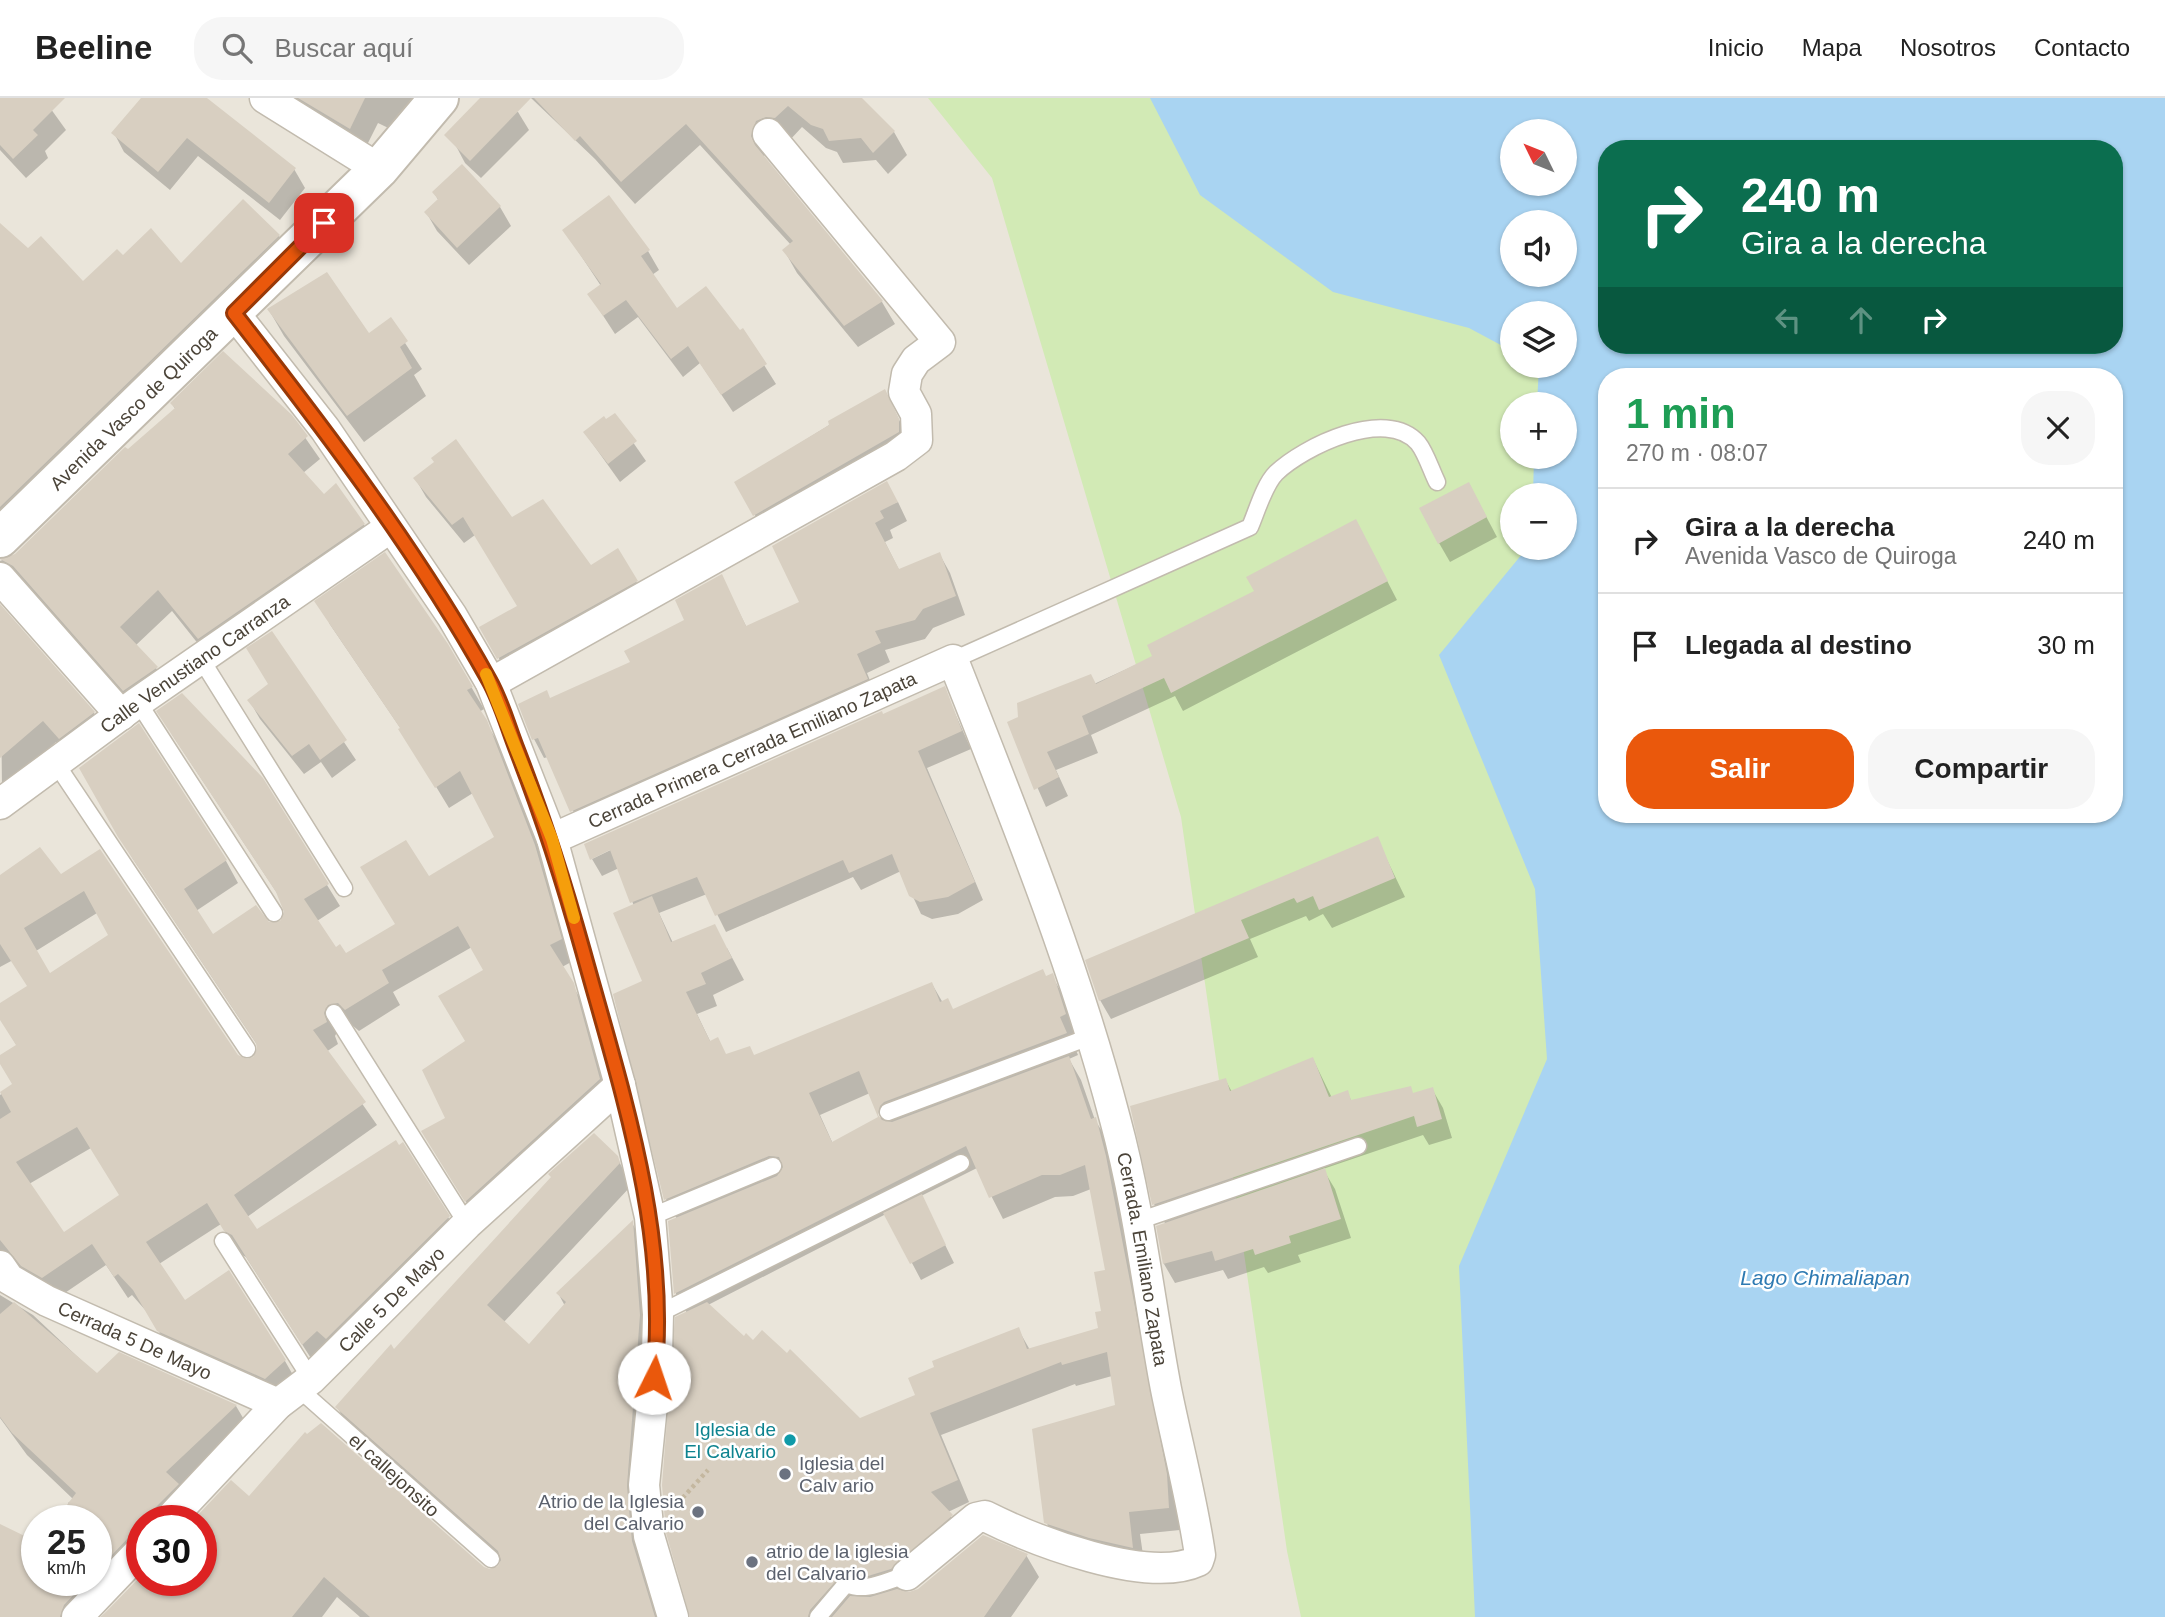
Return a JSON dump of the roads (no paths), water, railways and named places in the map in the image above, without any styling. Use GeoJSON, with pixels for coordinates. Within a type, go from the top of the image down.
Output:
{"type":"FeatureCollection","features":[{"type":"Feature","properties":{"kind":"street"},"geometry":{"type":"LineString","coordinates":[[265,98],[379,169]]}},
{"type":"Feature","properties":{"kind":"street","name":"Avenida Vasco de Quiroga"},"geometry":{"type":"LineString","coordinates":[[0,538],[379,169],[439,98]]}},
{"type":"Feature","properties":{"kind":"street"},"geometry":{"type":"LineString","coordinates":[[491,683],[896,456],[917,440],[916,414],[904,392],[907,374],[916,360],[940,342],[768,134]]}},
{"type":"Feature","properties":{"kind":"street"},"geometry":{"type":"LineString","coordinates":[[234,313],[325,429],[452,615],[491,683],[552,839],[620,1085],[650,1217],[657,1355],[644,1485],[649,1536],[673,1617]]}},
{"type":"Feature","properties":{"kind":"street","name":"Calle Venustiano Carranza"},"geometry":{"type":"LineString","coordinates":[[0,804],[130,708],[391,527]]}},
{"type":"Feature","properties":{"kind":"street"},"geometry":{"type":"LineString","coordinates":[[0,578],[130,708]]}},
{"type":"Feature","properties":{"kind":"street","name":"Cerrada Primera Cerrada Emiliano Zapata"},"geometry":{"type":"LineString","coordinates":[[552,839],[953,660]]}},
{"type":"Feature","properties":{"kind":"street","name":"Cerrada. Emiliano Zapata"},"geometry":{"type":"LineString","coordinates":[[908,1575],[976,1518],[985,1516],[1080,1556],[1165,1568],[1187,1566],[1198,1561],[1198,1542],[1166,1390],[1138,1221],[1116,1120],[1092,1036],[1019,828],[953,660]]}},
{"type":"Feature","properties":{"kind":"street","name":"Calle 5 De Mayo"},"geometry":{"type":"LineString","coordinates":[[184,1505],[467,1224],[620,1085]]}},
{"type":"Feature","properties":{"kind":"street","name":"Cerrada 5 De Mayo"},"geometry":{"type":"LineString","coordinates":[[0,1266],[9,1279],[47,1301],[296,1391]]}},
{"type":"Feature","properties":{"kind":"street"},"geometry":{"type":"LineString","coordinates":[[77,1617],[126,1566]]}},
{"type":"Feature","properties":{"kind":"lane"},"geometry":{"type":"LineString","coordinates":[[953,660],[1250,527],[1274,475],[1302,454],[1331,440],[1371,428],[1399,431],[1417,442],[1437,482]]}},
{"type":"Feature","properties":{"kind":"lane"},"geometry":{"type":"LineString","coordinates":[[201,659],[344,888]]}},
{"type":"Feature","properties":{"kind":"lane"},"geometry":{"type":"LineString","coordinates":[[130,708],[274,913]]}},
{"type":"Feature","properties":{"kind":"lane"},"geometry":{"type":"LineString","coordinates":[[55,762],[247,1049]]}},
{"type":"Feature","properties":{"kind":"lane"},"geometry":{"type":"LineString","coordinates":[[334,1013],[467,1224]]}},
{"type":"Feature","properties":{"kind":"lane"},"geometry":{"type":"LineString","coordinates":[[888,1112],[1092,1036]]}},
{"type":"Feature","properties":{"kind":"lane"},"geometry":{"type":"LineString","coordinates":[[1138,1221],[1358,1146]]}},
{"type":"Feature","properties":{"kind":"lane"},"geometry":{"type":"LineString","coordinates":[[657,1314],[961,1163]]}},
{"type":"Feature","properties":{"kind":"lane"},"geometry":{"type":"LineString","coordinates":[[650,1217],[773,1166]]}},
{"type":"Feature","properties":{"kind":"lane","name":"el callejonsito"},"geometry":{"type":"LineString","coordinates":[[223,1241],[296,1391],[491,1559]]}},
{"type":"Feature","properties":{"kind":"lane"},"geometry":{"type":"LineString","coordinates":[[818,1617],[846,1584],[859,1589],[870,1588],[880,1581],[908,1575]]}},
{"type":"Feature","properties":{"kind":"water","name":"Lago Chimaliapan"},"geometry":{"type":"Polygon","coordinates":[[[1150,98],[2165,98],[2165,1617],[1475,1617],[1459,1266],[1547,1059],[1535,889],[1439,655],[1517,560],[1577,560],[1577,483],[1533,483],[1534,469],[1577,469],[1577,392],[1538,392],[1538,378],[1577,378],[1577,301],[1500,301],[1500,345],[1469,328],[1333,292],[1200,195],[1150,98]]]}},
{"type":"Feature","properties":{"kind":"place","name":"Iglesia de El Calvario"},"geometry":{"type":"Point","coordinates":[790,1440]}},
{"type":"Feature","properties":{"kind":"place","name":"Iglesia del Calv ario"},"geometry":{"type":"Point","coordinates":[785,1474]}},
{"type":"Feature","properties":{"kind":"place","name":"Atrio de la Iglesia del Calvario"},"geometry":{"type":"Point","coordinates":[698,1512]}},
{"type":"Feature","properties":{"kind":"place","name":"atrio de la iglesia del Calvario"},"geometry":{"type":"Point","coordinates":[752,1562]}}]}
